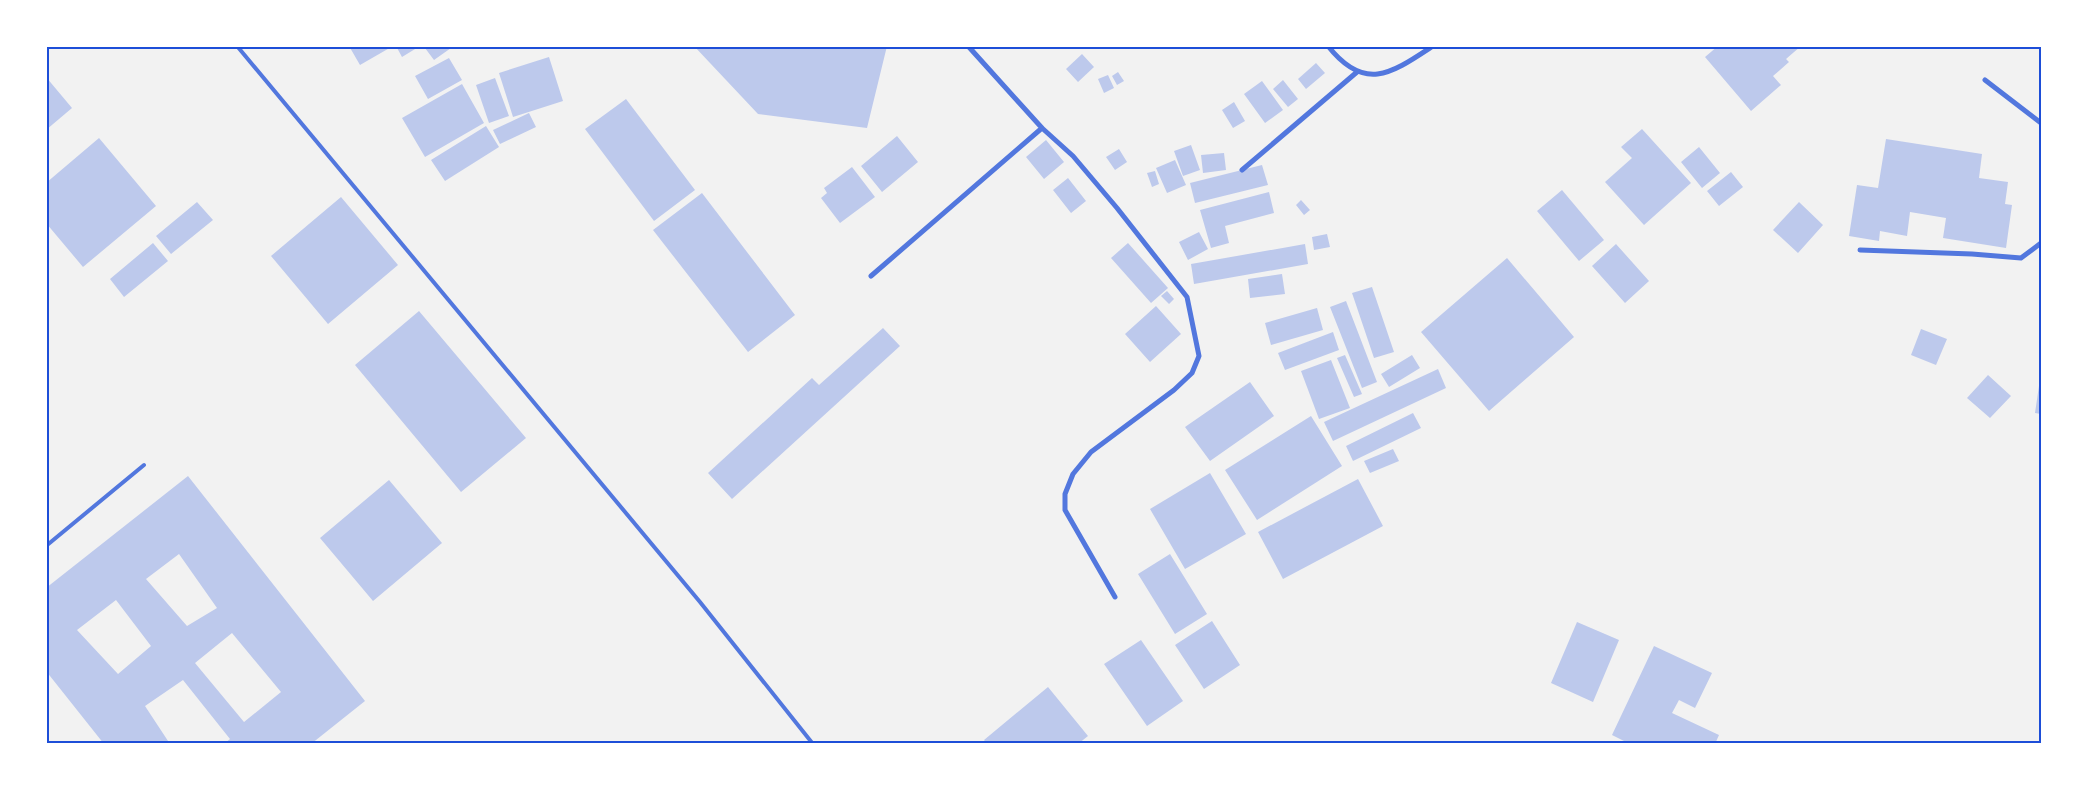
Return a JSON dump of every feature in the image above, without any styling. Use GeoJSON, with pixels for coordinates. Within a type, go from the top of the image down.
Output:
{"type":"FeatureCollection","features":[{"type":"Feature","properties":{"kind":"street"},"geometry":{"type":"LineString","coordinates":[[968,46],[1042,128],[1073,156],[1187,298],[1198,356],[1192,373],[1174,390],[1091,452],[1073,474],[1065,494],[1065,510],[1115,597]]}},
{"type":"Feature","properties":{"kind":"street"},"geometry":{"type":"LineString","coordinates":[[1328,46],[1335,55],[1357,72],[1376,76],[1398,69],[1433,46]]}},
{"type":"Feature","properties":{"kind":"street"},"geometry":{"type":"LineString","coordinates":[[1242,170],[1357,72]]}},
{"type":"Feature","properties":{"kind":"street"},"geometry":{"type":"LineString","coordinates":[[1985,80],[2041,123]]}},
{"type":"Feature","properties":{"kind":"street"},"geometry":{"type":"LineString","coordinates":[[871,276],[1042,128]]}},
{"type":"Feature","properties":{"kind":"street"},"geometry":{"type":"LineString","coordinates":[[1860,250],[1972,254],[2021,258],[2041,243]]}},
{"type":"Feature","properties":{"kind":"lane"},"geometry":{"type":"LineString","coordinates":[[237,46],[700,602],[812,744]]}},
{"type":"Feature","properties":{"kind":"lane"},"geometry":{"type":"LineString","coordinates":[[46,546],[144,465]]}},
{"type":"Feature","properties":{"kind":"building"},"geometry":{"type":"Polygon","coordinates":[[[349,46],[393,46],[360,65],[349,46]]]}},
{"type":"Feature","properties":{"kind":"building"},"geometry":{"type":"Polygon","coordinates":[[[396,46],[420,46],[402,57],[396,46]]]}},
{"type":"Feature","properties":{"kind":"building"},"geometry":{"type":"Polygon","coordinates":[[[427,46],[449,46],[451,48],[434,60],[425,48],[427,46]]]}},
{"type":"Feature","properties":{"kind":"building"},"geometry":{"type":"Polygon","coordinates":[[[694,46],[887,46],[867,128],[758,114],[694,46]]]}},
{"type":"Feature","properties":{"kind":"building"},"geometry":{"type":"Polygon","coordinates":[[[1718,46],[1801,46],[1786,59],[1789,62],[1773,76],[1781,85],[1751,111],[1705,57],[1718,46]]]}},
{"type":"Feature","properties":{"kind":"building"},"geometry":{"type":"Polygon","coordinates":[[[1082,54],[1094,67],[1078,82],[1066,69],[1082,54]]]}},
{"type":"Feature","properties":{"kind":"building"},"geometry":{"type":"Polygon","coordinates":[[[549,57],[563,101],[513,117],[499,73],[549,57]]]}},
{"type":"Feature","properties":{"kind":"building"},"geometry":{"type":"Polygon","coordinates":[[[449,58],[462,80],[428,99],[415,76],[449,58]]]}},
{"type":"Feature","properties":{"kind":"building"},"geometry":{"type":"Polygon","coordinates":[[[1316,63],[1325,73],[1306,89],[1298,79],[1316,63]]]}},
{"type":"Feature","properties":{"kind":"building"},"geometry":{"type":"Polygon","coordinates":[[[1118,72],[1124,81],[1117,85],[1112,76],[1118,72]]]}},
{"type":"Feature","properties":{"kind":"building"},"geometry":{"type":"Polygon","coordinates":[[[1108,75],[1114,88],[1104,93],[1098,79],[1108,75]]]}},
{"type":"Feature","properties":{"kind":"building"},"geometry":{"type":"Polygon","coordinates":[[[46,77],[72,108],[46,130],[46,77]]]}},
{"type":"Feature","properties":{"kind":"building"},"geometry":{"type":"Polygon","coordinates":[[[495,78],[509,116],[489,123],[476,85],[495,78]]]}},
{"type":"Feature","properties":{"kind":"building"},"geometry":{"type":"Polygon","coordinates":[[[1283,80],[1298,99],[1288,107],[1273,89],[1283,80]]]}},
{"type":"Feature","properties":{"kind":"building"},"geometry":{"type":"Polygon","coordinates":[[[1262,81],[1283,110],[1265,123],[1244,94],[1262,81]]]}},
{"type":"Feature","properties":{"kind":"building"},"geometry":{"type":"Polygon","coordinates":[[[462,84],[484,123],[425,157],[402,118],[462,84]]]}},
{"type":"Feature","properties":{"kind":"building"},"geometry":{"type":"Polygon","coordinates":[[[626,99],[695,190],[654,221],[585,129],[626,99]]]}},
{"type":"Feature","properties":{"kind":"building"},"geometry":{"type":"Polygon","coordinates":[[[1234,102],[1245,121],[1233,128],[1222,110],[1234,102]]]}},
{"type":"Feature","properties":{"kind":"building"},"geometry":{"type":"Polygon","coordinates":[[[529,113],[536,127],[500,144],[493,130],[529,113]]]}},
{"type":"Feature","properties":{"kind":"building"},"geometry":{"type":"Polygon","coordinates":[[[486,126],[499,147],[445,181],[431,160],[486,126]]]}},
{"type":"Feature","properties":{"kind":"building"},"geometry":{"type":"Polygon","coordinates":[[[1642,129],[1691,183],[1644,225],[1605,182],[1632,158],[1621,147],[1642,129]]]}},
{"type":"Feature","properties":{"kind":"building"},"geometry":{"type":"Polygon","coordinates":[[[897,136],[918,162],[882,192],[861,166],[897,136]]]}},
{"type":"Feature","properties":{"kind":"building"},"geometry":{"type":"Polygon","coordinates":[[[99,138],[156,206],[83,267],[46,223],[46,183],[99,138]]]}},
{"type":"Feature","properties":{"kind":"building"},"geometry":{"type":"Polygon","coordinates":[[[1886,139],[1982,154],[1979,178],[2008,182],[2005,204],[2012,205],[2006,248],[1943,238],[1946,218],[1910,212],[1907,236],[1880,231],[1879,241],[1849,236],[1857,185],[1878,188],[1886,139]]]}},
{"type":"Feature","properties":{"kind":"building"},"geometry":{"type":"Polygon","coordinates":[[[1046,140],[1064,162],[1044,179],[1026,157],[1046,140]]]}},
{"type":"Feature","properties":{"kind":"building"},"geometry":{"type":"Polygon","coordinates":[[[1191,145],[1200,170],[1183,176],[1174,151],[1191,145]]]}},
{"type":"Feature","properties":{"kind":"building"},"geometry":{"type":"Polygon","coordinates":[[[1699,147],[1720,173],[1702,188],[1681,162],[1699,147]]]}},
{"type":"Feature","properties":{"kind":"building"},"geometry":{"type":"Polygon","coordinates":[[[1119,149],[1127,162],[1115,170],[1106,157],[1119,149]]]}},
{"type":"Feature","properties":{"kind":"building"},"geometry":{"type":"Polygon","coordinates":[[[1224,153],[1226,170],[1203,173],[1201,155],[1224,153]]]}},
{"type":"Feature","properties":{"kind":"building"},"geometry":{"type":"Polygon","coordinates":[[[1175,160],[1186,185],[1167,193],[1156,168],[1175,160]]]}},
{"type":"Feature","properties":{"kind":"building"},"geometry":{"type":"Polygon","coordinates":[[[1262,165],[1268,185],[1195,203],[1190,183],[1262,165]]]}},
{"type":"Feature","properties":{"kind":"building"},"geometry":{"type":"Polygon","coordinates":[[[852,167],[875,197],[840,223],[821,198],[827,193],[824,188],[852,167]]]}},
{"type":"Feature","properties":{"kind":"building"},"geometry":{"type":"Polygon","coordinates":[[[1155,171],[1159,184],[1152,187],[1147,173],[1155,171]]]}},
{"type":"Feature","properties":{"kind":"building"},"geometry":{"type":"Polygon","coordinates":[[[1731,172],[1743,187],[1719,206],[1707,191],[1731,172]]]}},
{"type":"Feature","properties":{"kind":"building"},"geometry":{"type":"Polygon","coordinates":[[[1068,178],[1086,201],[1071,213],[1053,190],[1068,178]]]}},
{"type":"Feature","properties":{"kind":"building"},"geometry":{"type":"Polygon","coordinates":[[[1562,190],[1604,240],[1579,261],[1537,211],[1562,190]]]}},
{"type":"Feature","properties":{"kind":"building"},"geometry":{"type":"Polygon","coordinates":[[[1269,192],[1274,213],[1225,226],[1229,243],[1211,248],[1200,210],[1269,192]]]}},
{"type":"Feature","properties":{"kind":"building"},"geometry":{"type":"Polygon","coordinates":[[[702,193],[795,315],[748,352],[653,230],[702,193]]]}},
{"type":"Feature","properties":{"kind":"building"},"geometry":{"type":"Polygon","coordinates":[[[341,197],[398,265],[328,324],[271,256],[341,197]]]}},
{"type":"Feature","properties":{"kind":"building"},"geometry":{"type":"Polygon","coordinates":[[[1301,200],[1310,210],[1304,215],[1296,205],[1301,200]]]}},
{"type":"Feature","properties":{"kind":"building"},"geometry":{"type":"Polygon","coordinates":[[[197,202],[213,220],[171,254],[156,236],[197,202]]]}},
{"type":"Feature","properties":{"kind":"building"},"geometry":{"type":"Polygon","coordinates":[[[1799,202],[1823,225],[1798,253],[1773,230],[1799,202]]]}},
{"type":"Feature","properties":{"kind":"building"},"geometry":{"type":"Polygon","coordinates":[[[1199,232],[1208,249],[1188,260],[1179,242],[1199,232]]]}},
{"type":"Feature","properties":{"kind":"building"},"geometry":{"type":"Polygon","coordinates":[[[1327,234],[1330,247],[1314,250],[1312,237],[1327,234]]]}},
{"type":"Feature","properties":{"kind":"building"},"geometry":{"type":"Polygon","coordinates":[[[153,243],[168,261],[124,297],[110,279],[153,243]]]}},
{"type":"Feature","properties":{"kind":"building"},"geometry":{"type":"Polygon","coordinates":[[[1128,243],[1168,288],[1151,303],[1111,258],[1128,243]]]}},
{"type":"Feature","properties":{"kind":"building"},"geometry":{"type":"Polygon","coordinates":[[[1305,244],[1308,264],[1194,284],[1191,264],[1305,244]]]}},
{"type":"Feature","properties":{"kind":"building"},"geometry":{"type":"Polygon","coordinates":[[[1616,244],[1649,281],[1625,303],[1592,266],[1616,244]]]}},
{"type":"Feature","properties":{"kind":"building"},"geometry":{"type":"Polygon","coordinates":[[[1507,258],[1574,337],[1489,411],[1421,332],[1507,258]]]}},
{"type":"Feature","properties":{"kind":"building"},"geometry":{"type":"Polygon","coordinates":[[[1282,274],[1285,294],[1250,298],[1248,279],[1282,274]]]}},
{"type":"Feature","properties":{"kind":"building"},"geometry":{"type":"Polygon","coordinates":[[[1372,287],[1394,352],[1374,358],[1352,293],[1372,287]]]}},
{"type":"Feature","properties":{"kind":"building"},"geometry":{"type":"Polygon","coordinates":[[[1167,291],[1174,299],[1169,304],[1161,296],[1167,291]]]}},
{"type":"Feature","properties":{"kind":"building"},"geometry":{"type":"Polygon","coordinates":[[[1346,301],[1377,382],[1362,388],[1330,307],[1346,301]]]}},
{"type":"Feature","properties":{"kind":"building"},"geometry":{"type":"Polygon","coordinates":[[[1156,306],[1181,334],[1150,362],[1125,334],[1156,306]]]}},
{"type":"Feature","properties":{"kind":"building"},"geometry":{"type":"Polygon","coordinates":[[[1317,308],[1323,330],[1271,345],[1265,323],[1317,308]]]}},
{"type":"Feature","properties":{"kind":"building"},"geometry":{"type":"Polygon","coordinates":[[[419,311],[526,438],[461,492],[355,365],[419,311]]]}},
{"type":"Feature","properties":{"kind":"building"},"geometry":{"type":"Polygon","coordinates":[[[883,328],[900,346],[732,499],[708,473],[812,378],[819,385],[883,328]]]}},
{"type":"Feature","properties":{"kind":"building"},"geometry":{"type":"Polygon","coordinates":[[[1921,329],[1947,339],[1936,365],[1911,355],[1921,329]]]}},
{"type":"Feature","properties":{"kind":"building"},"geometry":{"type":"Polygon","coordinates":[[[1333,332],[1339,350],[1285,370],[1278,353],[1333,332]]]}},
{"type":"Feature","properties":{"kind":"building"},"geometry":{"type":"Polygon","coordinates":[[[1345,355],[1362,394],[1354,397],[1337,358],[1345,355]]]}},
{"type":"Feature","properties":{"kind":"building"},"geometry":{"type":"Polygon","coordinates":[[[1412,355],[1420,368],[1389,387],[1381,374],[1412,355]]]}},
{"type":"Feature","properties":{"kind":"building"},"geometry":{"type":"Polygon","coordinates":[[[1331,360],[1350,408],[1319,419],[1301,371],[1331,360]]]}},
{"type":"Feature","properties":{"kind":"building"},"geometry":{"type":"Polygon","coordinates":[[[1438,369],[1446,388],[1333,441],[1324,422],[1438,369]]]}},
{"type":"Feature","properties":{"kind":"building"},"geometry":{"type":"Polygon","coordinates":[[[1988,375],[2011,396],[1990,418],[1967,398],[1988,375]]]}},
{"type":"Feature","properties":{"kind":"building"},"geometry":{"type":"Polygon","coordinates":[[[2041,379],[2041,414],[2035,413],[2041,379]]]}},
{"type":"Feature","properties":{"kind":"building"},"geometry":{"type":"Polygon","coordinates":[[[1250,382],[1274,416],[1210,461],[1185,427],[1250,382]]]}},
{"type":"Feature","properties":{"kind":"building"},"geometry":{"type":"Polygon","coordinates":[[[1413,413],[1421,428],[1353,461],[1346,446],[1413,413]]]}},
{"type":"Feature","properties":{"kind":"building"},"geometry":{"type":"Polygon","coordinates":[[[1311,416],[1342,466],[1257,520],[1225,470],[1311,416]]]}},
{"type":"Feature","properties":{"kind":"building"},"geometry":{"type":"Polygon","coordinates":[[[1393,449],[1399,461],[1370,473],[1364,461],[1393,449]]]}},
{"type":"Feature","properties":{"kind":"building"},"geometry":{"type":"Polygon","coordinates":[[[1210,473],[1246,534],[1185,569],[1150,509],[1210,473]]]}},
{"type":"Feature","properties":{"kind":"building"},"geometry":{"type":"Polygon","coordinates":[[[188,476],[365,701],[311,744],[224,744],[230,739],[183,680],[145,706],[170,744],[104,744],[46,671],[46,588],[188,476]],[[179,554],[146,579],[187,626],[217,608],[179,554]],[[116,600],[77,630],[118,674],[151,646],[116,600]],[[232,633],[195,663],[244,722],[281,692],[232,633]]]}},
{"type":"Feature","properties":{"kind":"building"},"geometry":{"type":"Polygon","coordinates":[[[1358,479],[1383,526],[1283,579],[1258,532],[1358,479]]]}},
{"type":"Feature","properties":{"kind":"building"},"geometry":{"type":"Polygon","coordinates":[[[389,480],[442,543],[373,601],[320,538],[389,480]]]}},
{"type":"Feature","properties":{"kind":"building"},"geometry":{"type":"Polygon","coordinates":[[[1170,554],[1207,614],[1175,634],[1138,574],[1170,554]]]}},
{"type":"Feature","properties":{"kind":"building"},"geometry":{"type":"Polygon","coordinates":[[[1212,621],[1240,665],[1204,689],[1175,645],[1212,621]]]}},
{"type":"Feature","properties":{"kind":"building"},"geometry":{"type":"Polygon","coordinates":[[[1577,622],[1619,640],[1593,702],[1551,683],[1577,622]]]}},
{"type":"Feature","properties":{"kind":"building"},"geometry":{"type":"Polygon","coordinates":[[[1141,640],[1183,701],[1147,726],[1104,664],[1141,640]]]}},
{"type":"Feature","properties":{"kind":"building"},"geometry":{"type":"Polygon","coordinates":[[[1654,646],[1712,673],[1695,708],[1679,700],[1672,713],[1719,735],[1715,744],[1630,744],[1612,735],[1654,646]]]}},
{"type":"Feature","properties":{"kind":"building"},"geometry":{"type":"Polygon","coordinates":[[[1048,687],[1088,736],[1078,744],[987,744],[984,740],[1048,687]]]}}]}
